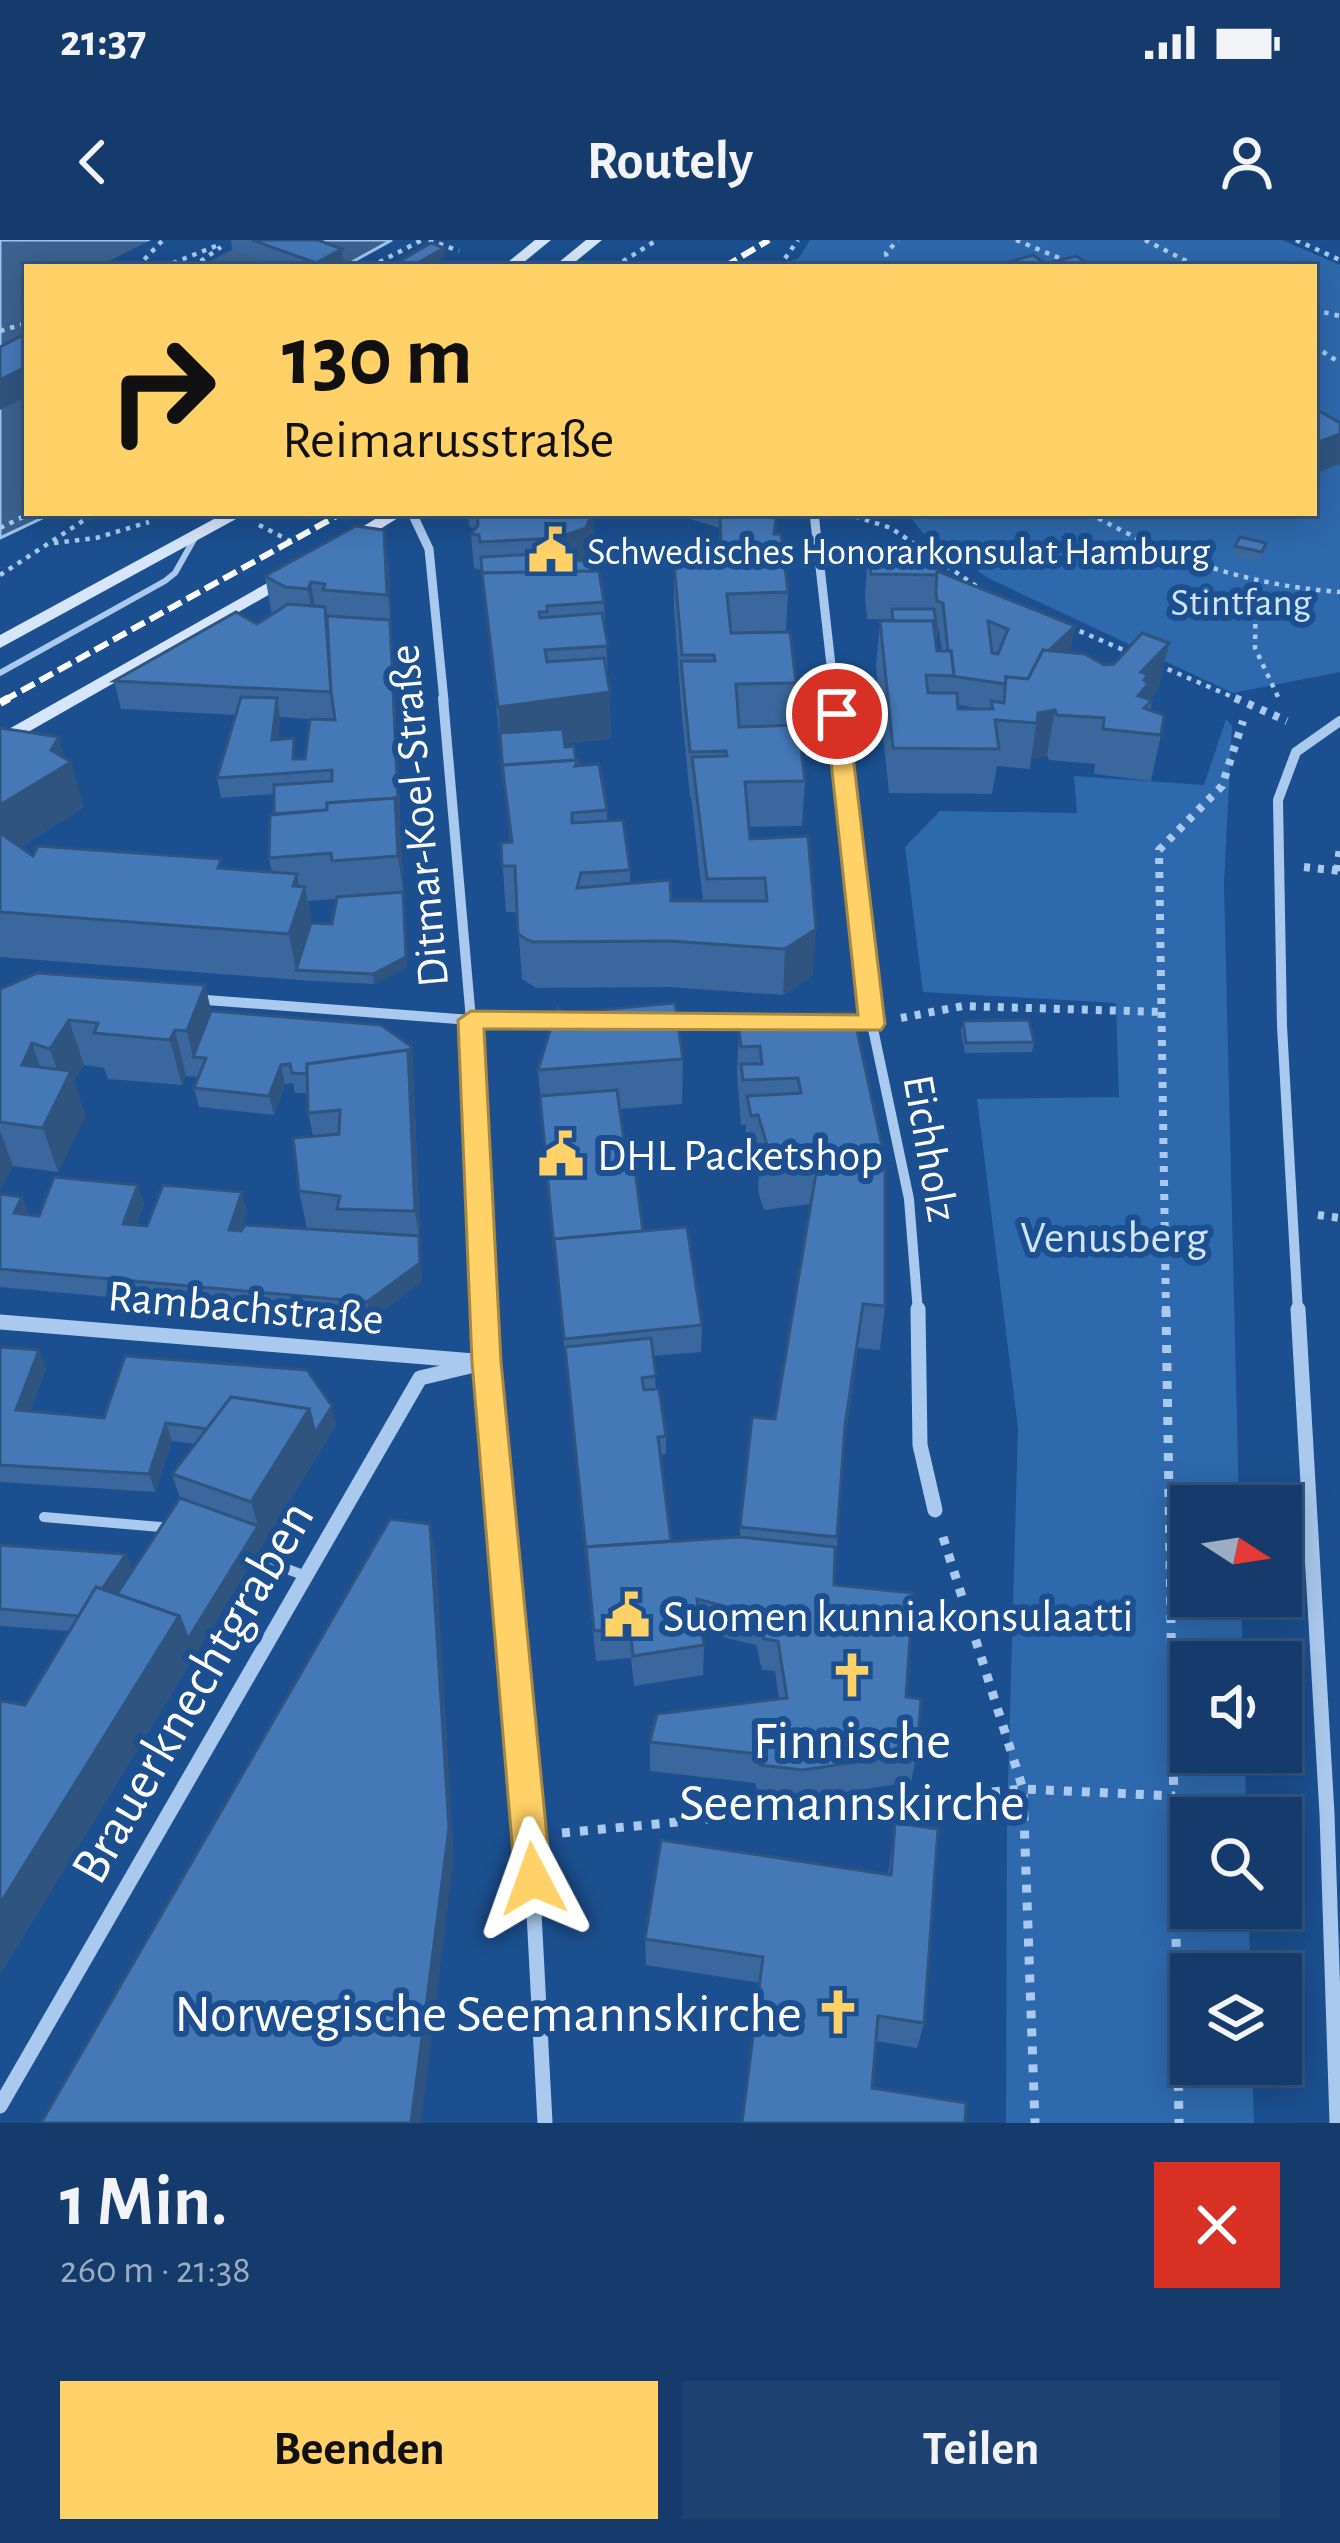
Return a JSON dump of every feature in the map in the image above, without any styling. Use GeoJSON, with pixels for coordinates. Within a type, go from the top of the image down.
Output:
{"type":"FeatureCollection","features":[{"type":"Feature","properties":{"kind":"main road"},"geometry":{"type":"LineString","coordinates":[[513,264],[544,240]]}},
{"type":"Feature","properties":{"kind":"main road"},"geometry":{"type":"LineString","coordinates":[[564,264],[595,240]]}},
{"type":"Feature","properties":{"kind":"main road"},"geometry":{"type":"LineString","coordinates":[[0,642],[232,516]]}},
{"type":"Feature","properties":{"kind":"main road"},"geometry":{"type":"LineString","coordinates":[[0,742],[392,516]]}},
{"type":"Feature","properties":{"kind":"street","name":"Ditmar-Koel-Straße"},"geometry":{"type":"LineString","coordinates":[[413,516],[429,549],[434,578],[471,1020],[487,1362],[530,1836],[545,2123]]}},
{"type":"Feature","properties":{"kind":"street","name":"Eichholz"},"geometry":{"type":"LineString","coordinates":[[814,516],[872,1024],[909,1199],[920,1336],[920,1445],[934,1510]]}},
{"type":"Feature","properties":{"kind":"street"},"geometry":{"type":"LineString","coordinates":[[1336,2123],[1327,1814],[1282,1026],[1278,800],[1296,752],[1315,734],[1340,722]]}},
{"type":"Feature","properties":{"kind":"street"},"geometry":{"type":"LineString","coordinates":[[188,998],[471,1020],[589,1021]]}},
{"type":"Feature","properties":{"kind":"street"},"geometry":{"type":"LineString","coordinates":[[660,1022],[801,1023]]}},
{"type":"Feature","properties":{"kind":"street"},"geometry":{"type":"LineString","coordinates":[[848,1024],[872,1024]]}},
{"type":"Feature","properties":{"kind":"street","name":"Rambachstraße"},"geometry":{"type":"LineString","coordinates":[[0,1322],[487,1362]]}},
{"type":"Feature","properties":{"kind":"street","name":"Brauerknechtgraben"},"geometry":{"type":"LineString","coordinates":[[0,2106],[420,1378],[487,1362]]}},
{"type":"Feature","properties":{"kind":"lane"},"geometry":{"type":"LineString","coordinates":[[0,673],[165,581],[175,573],[197,534]]}},
{"type":"Feature","properties":{"kind":"lane"},"geometry":{"type":"LineString","coordinates":[[44,1516],[178,1528]]}},
{"type":"Feature","properties":{"kind":"lane"},"geometry":{"type":"LineString","coordinates":[[254,1557],[306,1576]]}},
{"type":"Feature","properties":{"kind":"path"},"geometry":{"type":"LineString","coordinates":[[142,264],[163,240]]}},
{"type":"Feature","properties":{"kind":"path"},"geometry":{"type":"LineString","coordinates":[[376,264],[426,240],[459,250]]}},
{"type":"Feature","properties":{"kind":"path"},"geometry":{"type":"LineString","coordinates":[[619,264],[657,240]]}},
{"type":"Feature","properties":{"kind":"path"},"geometry":{"type":"LineString","coordinates":[[1016,240],[1074,264]]}},
{"type":"Feature","properties":{"kind":"path"},"geometry":{"type":"LineString","coordinates":[[1145,240],[1192,264]]}},
{"type":"Feature","properties":{"kind":"path"},"geometry":{"type":"LineString","coordinates":[[1296,240],[1340,260]]}},
{"type":"Feature","properties":{"kind":"path"},"geometry":{"type":"LineString","coordinates":[[171,264],[219,247],[193,262],[198,264]]}},
{"type":"Feature","properties":{"kind":"path"},"geometry":{"type":"LineString","coordinates":[[0,575],[90,516]]}},
{"type":"Feature","properties":{"kind":"path"},"geometry":{"type":"LineString","coordinates":[[854,516],[891,528],[996,596]]}},
{"type":"Feature","properties":{"kind":"path"},"geometry":{"type":"LineString","coordinates":[[1094,516],[1185,566],[1256,582],[1340,592]]}},
{"type":"Feature","properties":{"kind":"path"},"geometry":{"type":"LineString","coordinates":[[54,542],[117,532]]}},
{"type":"Feature","properties":{"kind":"path"},"geometry":{"type":"LineString","coordinates":[[1256,582],[1255,648],[1279,699]]}},
{"type":"Feature","properties":{"kind":"path"},"geometry":{"type":"LineString","coordinates":[[952,585],[974,586]]}},
{"type":"Feature","properties":{"kind":"path"},"geometry":{"type":"LineString","coordinates":[[1061,623],[1315,734]]}},
{"type":"Feature","properties":{"kind":"path"},"geometry":{"type":"LineString","coordinates":[[1179,2123],[1160,850],[1222,786],[1244,721]]}},
{"type":"Feature","properties":{"kind":"path"},"geometry":{"type":"LineString","coordinates":[[1340,848],[1340,871]]}},
{"type":"Feature","properties":{"kind":"path"},"geometry":{"type":"LineString","coordinates":[[872,1024],[963,1006],[1162,1012]]}},
{"type":"Feature","properties":{"kind":"path"},"geometry":{"type":"LineString","coordinates":[[934,1510],[1023,1789],[1034,2123]]}},
{"type":"Feature","properties":{"kind":"path"},"geometry":{"type":"LineString","coordinates":[[530,1836],[1023,1789],[1175,1796]]}},
{"type":"Feature","properties":{"kind":"green space","name":"Stintfang"},"geometry":{"type":"Polygon","coordinates":[[[810,240],[1282,240],[1340,265],[1340,672],[1233,693],[988,578],[923,533],[909,516],[1317,516],[1317,264],[778,264],[798,259],[810,240]]]}},
{"type":"Feature","properties":{"kind":"green space","name":"Venusberg"},"geometry":{"type":"Polygon","coordinates":[[[1226,719],[1232,726],[1224,884],[1238,1485],[1170,1485],[1170,1617],[1242,1617],[1242,1641],[1170,1641],[1170,1773],[1245,1773],[1246,1797],[1170,1797],[1170,1929],[1249,1929],[1250,1953],[1170,1953],[1170,2085],[1253,2085],[1254,2123],[1006,2123],[1007,1819],[1018,1428],[977,1099],[1119,1097],[1116,1003],[923,992],[905,847],[940,811],[1077,813],[1074,776],[1204,785],[1226,719]]]}},
{"type":"Feature","properties":{"kind":"shaded area"},"geometry":{"type":"Polygon","coordinates":[[[0,240],[392,240],[348,264],[24,264],[24,516],[47,516],[0,538],[0,240]]]}},
{"type":"Feature","properties":{"kind":"pier"},"geometry":{"type":"Polygon","coordinates":[[[151,240],[250,240],[205,264],[103,264],[151,240]]]}},
{"type":"Feature","properties":{"kind":"building"},"geometry":{"type":"Polygon","coordinates":[[[252,240],[318,240],[342,249],[316,263],[252,240]]]}},
{"type":"Feature","properties":{"kind":"building"},"geometry":{"type":"Polygon","coordinates":[[[431,243],[444,248],[416,264],[398,262],[431,243]]]}},
{"type":"Feature","properties":{"kind":"building"},"geometry":{"type":"Polygon","coordinates":[[[1033,255],[1046,264],[1002,264],[1033,255]]]}},
{"type":"Feature","properties":{"kind":"building"},"geometry":{"type":"Polygon","coordinates":[[[1076,256],[1088,264],[1046,264],[1076,256]]]}},
{"type":"Feature","properties":{"kind":"building"},"geometry":{"type":"Polygon","coordinates":[[[24,335],[24,368],[0,380],[0,347],[24,335]]]}},
{"type":"Feature","properties":{"kind":"building"},"geometry":{"type":"Polygon","coordinates":[[[1317,410],[1340,423],[1340,434],[1317,443],[1317,410]]]}},
{"type":"Feature","properties":{"kind":"building"},"geometry":{"type":"Polygon","coordinates":[[[477,516],[591,516],[586,528],[558,538],[480,542],[479,535],[471,534],[478,525],[477,516]]]}},
{"type":"Feature","properties":{"kind":"building"},"geometry":{"type":"Polygon","coordinates":[[[720,516],[777,516],[774,534],[781,534],[788,592],[727,594],[731,633],[790,632],[796,683],[736,684],[739,727],[798,725],[805,781],[745,782],[750,839],[808,836],[816,929],[785,949],[670,941],[533,942],[524,938],[518,934],[515,866],[502,866],[501,843],[512,842],[502,765],[578,760],[575,766],[599,764],[607,810],[572,813],[572,823],[623,820],[630,870],[581,873],[577,888],[670,880],[671,901],[767,901],[765,878],[707,879],[692,757],[727,756],[726,751],[690,752],[681,661],[715,661],[714,655],[682,655],[674,563],[736,561],[734,545],[721,545],[720,516]]]}},
{"type":"Feature","properties":{"kind":"building"},"geometry":{"type":"Polygon","coordinates":[[[356,526],[384,530],[387,595],[323,590],[325,584],[311,582],[308,589],[285,587],[265,576],[356,526]]]}},
{"type":"Feature","properties":{"kind":"building"},"geometry":{"type":"Polygon","coordinates":[[[1240,537],[1266,543],[1262,552],[1235,546],[1240,537]]]}},
{"type":"Feature","properties":{"kind":"building"},"geometry":{"type":"Polygon","coordinates":[[[868,552],[935,552],[938,575],[871,574],[868,552]]]}},
{"type":"Feature","properties":{"kind":"building"},"geometry":{"type":"Polygon","coordinates":[[[537,554],[539,561],[597,560],[599,571],[482,573],[481,557],[537,554]]]}},
{"type":"Feature","properties":{"kind":"building"},"geometry":{"type":"Polygon","coordinates":[[[599,571],[604,602],[547,606],[547,612],[539,612],[540,618],[602,613],[608,646],[545,650],[547,662],[604,658],[610,692],[498,707],[482,573],[599,571]]]}},
{"type":"Feature","properties":{"kind":"building"},"geometry":{"type":"Polygon","coordinates":[[[937,571],[1075,626],[1048,651],[1043,650],[1028,679],[1006,677],[1006,684],[951,676],[943,603],[937,601],[937,571]],[[988,621],[992,653],[998,654],[1008,629],[988,621]]]}},
{"type":"Feature","properties":{"kind":"building"},"geometry":{"type":"Polygon","coordinates":[[[288,604],[325,607],[331,692],[114,681],[236,612],[257,624],[288,604]]]}},
{"type":"Feature","properties":{"kind":"building"},"geometry":{"type":"Polygon","coordinates":[[[892,609],[934,609],[937,630],[933,621],[893,621],[892,609]]]}},
{"type":"Feature","properties":{"kind":"building"},"geometry":{"type":"Polygon","coordinates":[[[327,616],[390,620],[399,824],[395,798],[327,803],[327,810],[274,814],[274,785],[332,781],[332,770],[217,778],[241,697],[277,698],[272,740],[294,738],[293,759],[305,759],[310,719],[335,720],[327,616]]]}},
{"type":"Feature","properties":{"kind":"building"},"geometry":{"type":"Polygon","coordinates":[[[880,621],[933,621],[937,651],[951,651],[954,676],[926,675],[928,693],[957,693],[958,709],[993,709],[991,701],[1004,703],[1006,677],[1028,679],[1043,650],[1085,654],[1104,665],[1114,664],[1142,633],[1169,643],[1141,672],[1148,674],[1144,680],[1148,684],[1138,696],[1152,700],[1144,708],[1164,715],[1161,735],[1103,729],[1104,718],[1057,715],[1055,710],[1038,713],[1037,723],[995,720],[999,749],[893,748],[880,621]]]}},
{"type":"Feature","properties":{"kind":"building"},"geometry":{"type":"Polygon","coordinates":[[[0,728],[59,737],[51,750],[71,762],[0,805],[0,728]]]}},
{"type":"Feature","properties":{"kind":"building"},"geometry":{"type":"Polygon","coordinates":[[[563,729],[565,747],[574,746],[576,760],[502,765],[500,733],[563,729]]]}},
{"type":"Feature","properties":{"kind":"building"},"geometry":{"type":"Polygon","coordinates":[[[395,798],[398,856],[332,861],[331,853],[269,858],[270,815],[327,810],[327,803],[395,798]]]}},
{"type":"Feature","properties":{"kind":"building"},"geometry":{"type":"Polygon","coordinates":[[[0,833],[33,856],[38,846],[221,859],[218,868],[297,874],[293,886],[305,887],[289,934],[0,912],[0,833]]]}},
{"type":"Feature","properties":{"kind":"building"},"geometry":{"type":"Polygon","coordinates":[[[403,892],[406,957],[373,974],[296,970],[311,923],[332,924],[337,897],[403,892]]]}},
{"type":"Feature","properties":{"kind":"building"},"geometry":{"type":"Polygon","coordinates":[[[37,973],[205,985],[187,1031],[175,1030],[170,1040],[94,1033],[98,1023],[69,1020],[50,1049],[32,1043],[22,1065],[71,1071],[43,1128],[0,1122],[0,989],[37,973]]]}},
{"type":"Feature","properties":{"kind":"building"},"geometry":{"type":"Polygon","coordinates":[[[675,1003],[683,1059],[538,1070],[557,1007],[564,1013],[675,1003]]]}},
{"type":"Feature","properties":{"kind":"building"},"geometry":{"type":"Polygon","coordinates":[[[211,1011],[381,1025],[411,1046],[412,1076],[408,1050],[307,1064],[307,1074],[292,1073],[290,1064],[281,1065],[269,1096],[194,1088],[206,1058],[193,1057],[211,1011]]]}},
{"type":"Feature","properties":{"kind":"building"},"geometry":{"type":"Polygon","coordinates":[[[853,1012],[885,1160],[885,1306],[863,1304],[845,1426],[837,1537],[740,1527],[752,1417],[775,1419],[817,1167],[816,1160],[766,1166],[760,1146],[767,1145],[758,1115],[751,1116],[747,1096],[801,1093],[798,1078],[743,1080],[741,1064],[762,1064],[760,1046],[741,1047],[739,1029],[783,1025],[781,1015],[853,1012]]]}},
{"type":"Feature","properties":{"kind":"building"},"geometry":{"type":"Polygon","coordinates":[[[1029,1020],[1034,1042],[966,1043],[963,1021],[1029,1020]]]}},
{"type":"Feature","properties":{"kind":"building"},"geometry":{"type":"Polygon","coordinates":[[[408,1050],[415,1211],[337,1209],[340,1196],[299,1191],[293,1138],[339,1134],[340,1110],[308,1113],[307,1064],[408,1050]]]}},
{"type":"Feature","properties":{"kind":"building"},"geometry":{"type":"Polygon","coordinates":[[[617,1090],[626,1155],[633,1154],[643,1231],[554,1239],[554,1247],[540,1096],[617,1090]]]}},
{"type":"Feature","properties":{"kind":"building"},"geometry":{"type":"Polygon","coordinates":[[[54,1177],[138,1185],[123,1224],[147,1226],[163,1185],[242,1192],[229,1230],[241,1231],[245,1225],[419,1236],[420,1263],[367,1302],[0,1269],[0,1194],[22,1197],[14,1213],[39,1216],[54,1177]]]}},
{"type":"Feature","properties":{"kind":"building"},"geometry":{"type":"Polygon","coordinates":[[[687,1227],[702,1325],[564,1339],[554,1239],[687,1227]]]}},
{"type":"Feature","properties":{"kind":"building"},"geometry":{"type":"Polygon","coordinates":[[[651,1338],[656,1376],[642,1378],[644,1390],[659,1389],[666,1436],[658,1437],[671,1541],[586,1547],[587,1561],[565,1347],[651,1338]]]}},
{"type":"Feature","properties":{"kind":"building"},"geometry":{"type":"Polygon","coordinates":[[[0,1347],[39,1350],[16,1410],[104,1418],[125,1356],[307,1370],[332,1406],[315,1433],[309,1409],[231,1397],[207,1429],[166,1423],[149,1474],[0,1465],[0,1347]]]}},
{"type":"Feature","properties":{"kind":"building"},"geometry":{"type":"Polygon","coordinates":[[[231,1397],[309,1409],[251,1502],[172,1474],[231,1397]]]}},
{"type":"Feature","properties":{"kind":"building"},"geometry":{"type":"Polygon","coordinates":[[[180,1498],[258,1526],[188,1639],[179,1616],[117,1594],[180,1498]]]}},
{"type":"Feature","properties":{"kind":"building"},"geometry":{"type":"Polygon","coordinates":[[[390,1519],[430,1524],[449,1828],[411,2123],[41,2123],[390,1519]]]}},
{"type":"Feature","properties":{"kind":"building"},"geometry":{"type":"Polygon","coordinates":[[[740,1537],[835,1547],[834,1585],[913,1593],[906,1697],[921,1699],[917,1753],[803,1770],[760,1765],[757,1754],[650,1742],[657,1714],[787,1698],[778,1641],[764,1639],[758,1615],[697,1599],[704,1645],[633,1656],[630,1627],[594,1631],[586,1547],[740,1537]]]}},
{"type":"Feature","properties":{"kind":"building"},"geometry":{"type":"Polygon","coordinates":[[[0,1545],[126,1554],[102,1589],[96,1587],[79,1616],[0,1609],[0,1545]]]}},
{"type":"Feature","properties":{"kind":"building"},"geometry":{"type":"Polygon","coordinates":[[[96,1587],[179,1616],[0,1904],[0,1704],[25,1705],[96,1587]]]}},
{"type":"Feature","properties":{"kind":"building","name":"Norwegische Seemannskirche"},"geometry":{"type":"Polygon","coordinates":[[[895,1823],[938,1829],[924,2023],[878,2016],[872,2088],[966,2103],[965,2123],[742,2123],[763,1957],[645,1939],[661,1840],[891,1875],[895,1823]]]}},
{"type":"Feature","properties":{"kind":"railway"},"geometry":{"type":"LineString","coordinates":[[729,264],[769,240]]}},
{"type":"Feature","properties":{"kind":"railway"},"geometry":{"type":"LineString","coordinates":[[3,701],[337,516]]}},
{"type":"Feature","properties":{"kind":"railway"},"geometry":{"type":"LineString","coordinates":[[0,703],[9,698]]}},
{"type":"Feature","properties":{"kind":"place","name":"Schwedisches Honorarkonsulat Hamburg"},"geometry":{"type":"Point","coordinates":[551,550]}},
{"type":"Feature","properties":{"kind":"place","name":"DHL Packetshop"},"geometry":{"type":"Point","coordinates":[561,1154]}},
{"type":"Feature","properties":{"kind":"place","name":"Suomen kunniakonsulaatti"},"geometry":{"type":"Point","coordinates":[627,1615]}},
{"type":"Feature","properties":{"kind":"place","name":"Finnische Seemannskirche"},"geometry":{"type":"Point","coordinates":[852,1675]}},
{"type":"Feature","properties":{"kind":"place","name":"Norwegische Seemannskirche"},"geometry":{"type":"Point","coordinates":[838,2012]}},
{"type":"Feature","properties":{"kind":"route"},"geometry":{"type":"LineString","coordinates":[[533,1879],[487,1362],[471,1020],[872,1024],[837,714]]}}]}
